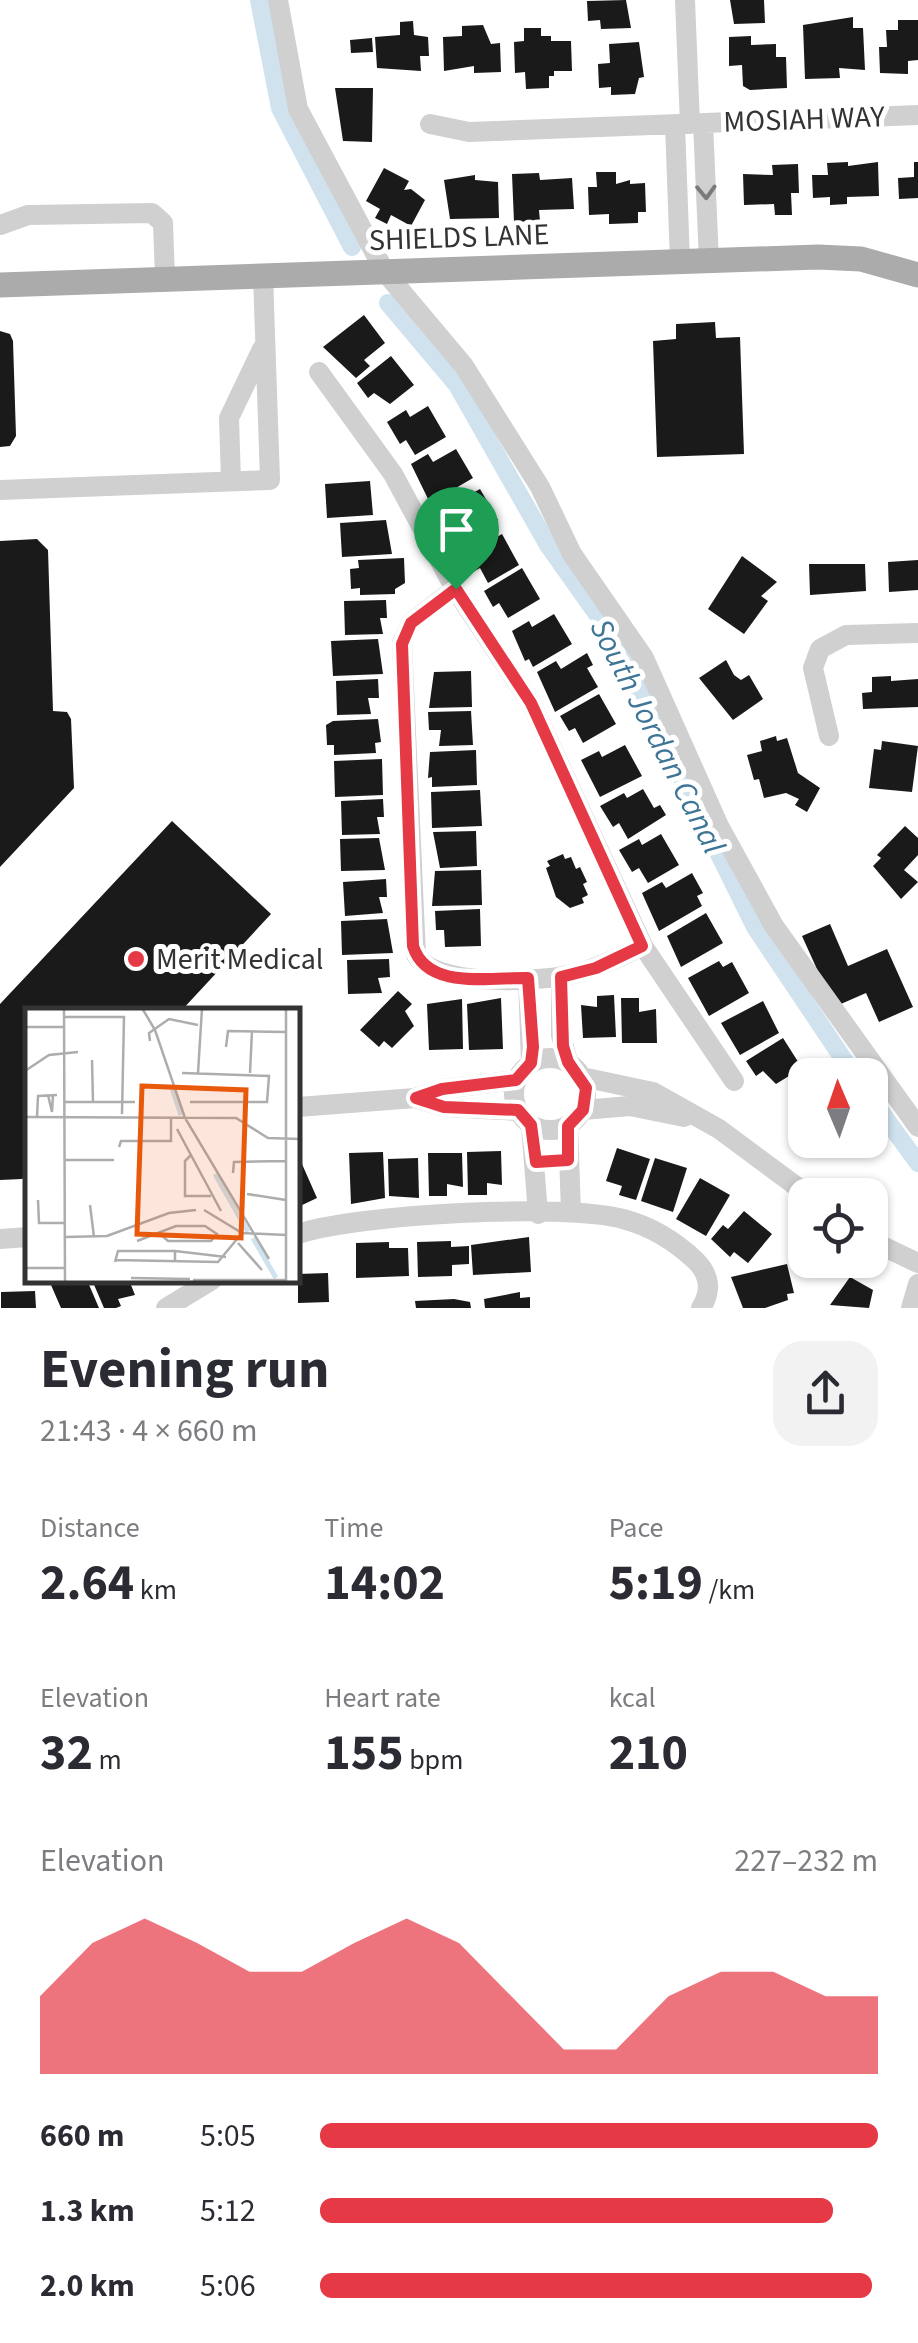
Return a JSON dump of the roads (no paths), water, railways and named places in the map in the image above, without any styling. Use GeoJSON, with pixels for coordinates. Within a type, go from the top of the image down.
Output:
{"type":"FeatureCollection","features":[{"type":"Feature","properties":{"kind":"main road","name":"SHIELDS LANE"},"geometry":{"type":"LineString","coordinates":[[0,285],[839,257],[882,263],[918,275]]}},
{"type":"Feature","properties":{"kind":"street"},"geometry":{"type":"LineString","coordinates":[[278,0],[298,109],[385,272],[464,366],[540,486],[572,554],[644,658],[720,826],[774,926],[918,1127]]}},
{"type":"Feature","properties":{"kind":"street"},"geometry":{"type":"LineString","coordinates":[[680,262],[689,124],[685,0]]}},
{"type":"Feature","properties":{"kind":"street","name":"MOSIAH WAY"},"geometry":{"type":"LineString","coordinates":[[430,124],[469,132],[918,115]]}},
{"type":"Feature","properties":{"kind":"street"},"geometry":{"type":"LineString","coordinates":[[689,124],[709,261]]}},
{"type":"Feature","properties":{"kind":"street"},"geometry":{"type":"LineString","coordinates":[[0,225],[28,216],[152,213],[164,223],[165,279]]}},
{"type":"Feature","properties":{"kind":"street"},"geometry":{"type":"LineString","coordinates":[[0,490],[270,480],[263,275]]}},
{"type":"Feature","properties":{"kind":"street"},"geometry":{"type":"LineString","coordinates":[[231,482],[229,418],[265,343]]}},
{"type":"Feature","properties":{"kind":"street"},"geometry":{"type":"LineString","coordinates":[[319,372],[393,474],[456,589],[531,703],[642,946],[684,1013],[734,1080]]}},
{"type":"Feature","properties":{"kind":"street"},"geometry":{"type":"LineString","coordinates":[[456,589],[411,623],[402,644],[412,936],[421,964],[442,976],[561,977],[596,968],[642,946]]}},
{"type":"Feature","properties":{"kind":"street"},"geometry":{"type":"LineString","coordinates":[[829,736],[812,668],[820,649],[846,635],[918,633]]}},
{"type":"Feature","properties":{"kind":"street"},"geometry":{"type":"LineString","coordinates":[[561,977],[562,1027],[575,1069],[586,1088],[575,1118],[568,1160],[571,1212]]}},
{"type":"Feature","properties":{"kind":"street"},"geometry":{"type":"LineString","coordinates":[[528,978],[531,1063]]}},
{"type":"Feature","properties":{"kind":"street"},"geometry":{"type":"LineString","coordinates":[[532,1028],[562,1027]]}},
{"type":"Feature","properties":{"kind":"street"},"geometry":{"type":"LineString","coordinates":[[300,1107],[416,1098],[442,1089],[516,1080],[531,1063],[543,1058],[653,1092],[705,1121],[788,1181]]}},
{"type":"Feature","properties":{"kind":"street"},"geometry":{"type":"LineString","coordinates":[[516,1080],[536,1162],[538,1214]]}},
{"type":"Feature","properties":{"kind":"street"},"geometry":{"type":"LineString","coordinates":[[416,1098],[444,1107],[524,1118],[543,1130],[575,1118],[630,1106],[705,1121]]}},
{"type":"Feature","properties":{"kind":"street"},"geometry":{"type":"LineString","coordinates":[[536,1162],[568,1160]]}},
{"type":"Feature","properties":{"kind":"street"},"geometry":{"type":"LineString","coordinates":[[300,1234],[371,1220],[571,1212],[624,1219],[687,1252],[703,1268],[709,1282],[702,1308]]}},
{"type":"Feature","properties":{"kind":"street"},"geometry":{"type":"LineString","coordinates":[[0,1239],[25,1237]]}},
{"type":"Feature","properties":{"kind":"street"},"geometry":{"type":"LineString","coordinates":[[888,1249],[918,1264]]}},
{"type":"Feature","properties":{"kind":"street"},"geometry":{"type":"LineString","coordinates":[[911,1308],[918,1284]]}},
{"type":"Feature","properties":{"kind":"street"},"geometry":{"type":"LineString","coordinates":[[166,1308],[205,1293]]}},
{"type":"Feature","properties":{"kind":"waterway","name":"South Jordan Canal"},"geometry":{"type":"LineString","coordinates":[[259,0],[280,108],[352,247]]}},
{"type":"Feature","properties":{"kind":"waterway","name":"South Jordan Canal"},"geometry":{"type":"LineString","coordinates":[[388,303],[457,385],[548,545],[609,631],[755,927],[843,1058]]}},
{"type":"Feature","properties":{"kind":"waterway","name":"South Jordan Canal"},"geometry":{"type":"LineString","coordinates":[[888,1122],[918,1163]]}},
{"type":"Feature","properties":{"kind":"place","name":"Merit Medical"},"geometry":{"type":"Point","coordinates":[136,959]}}]}
